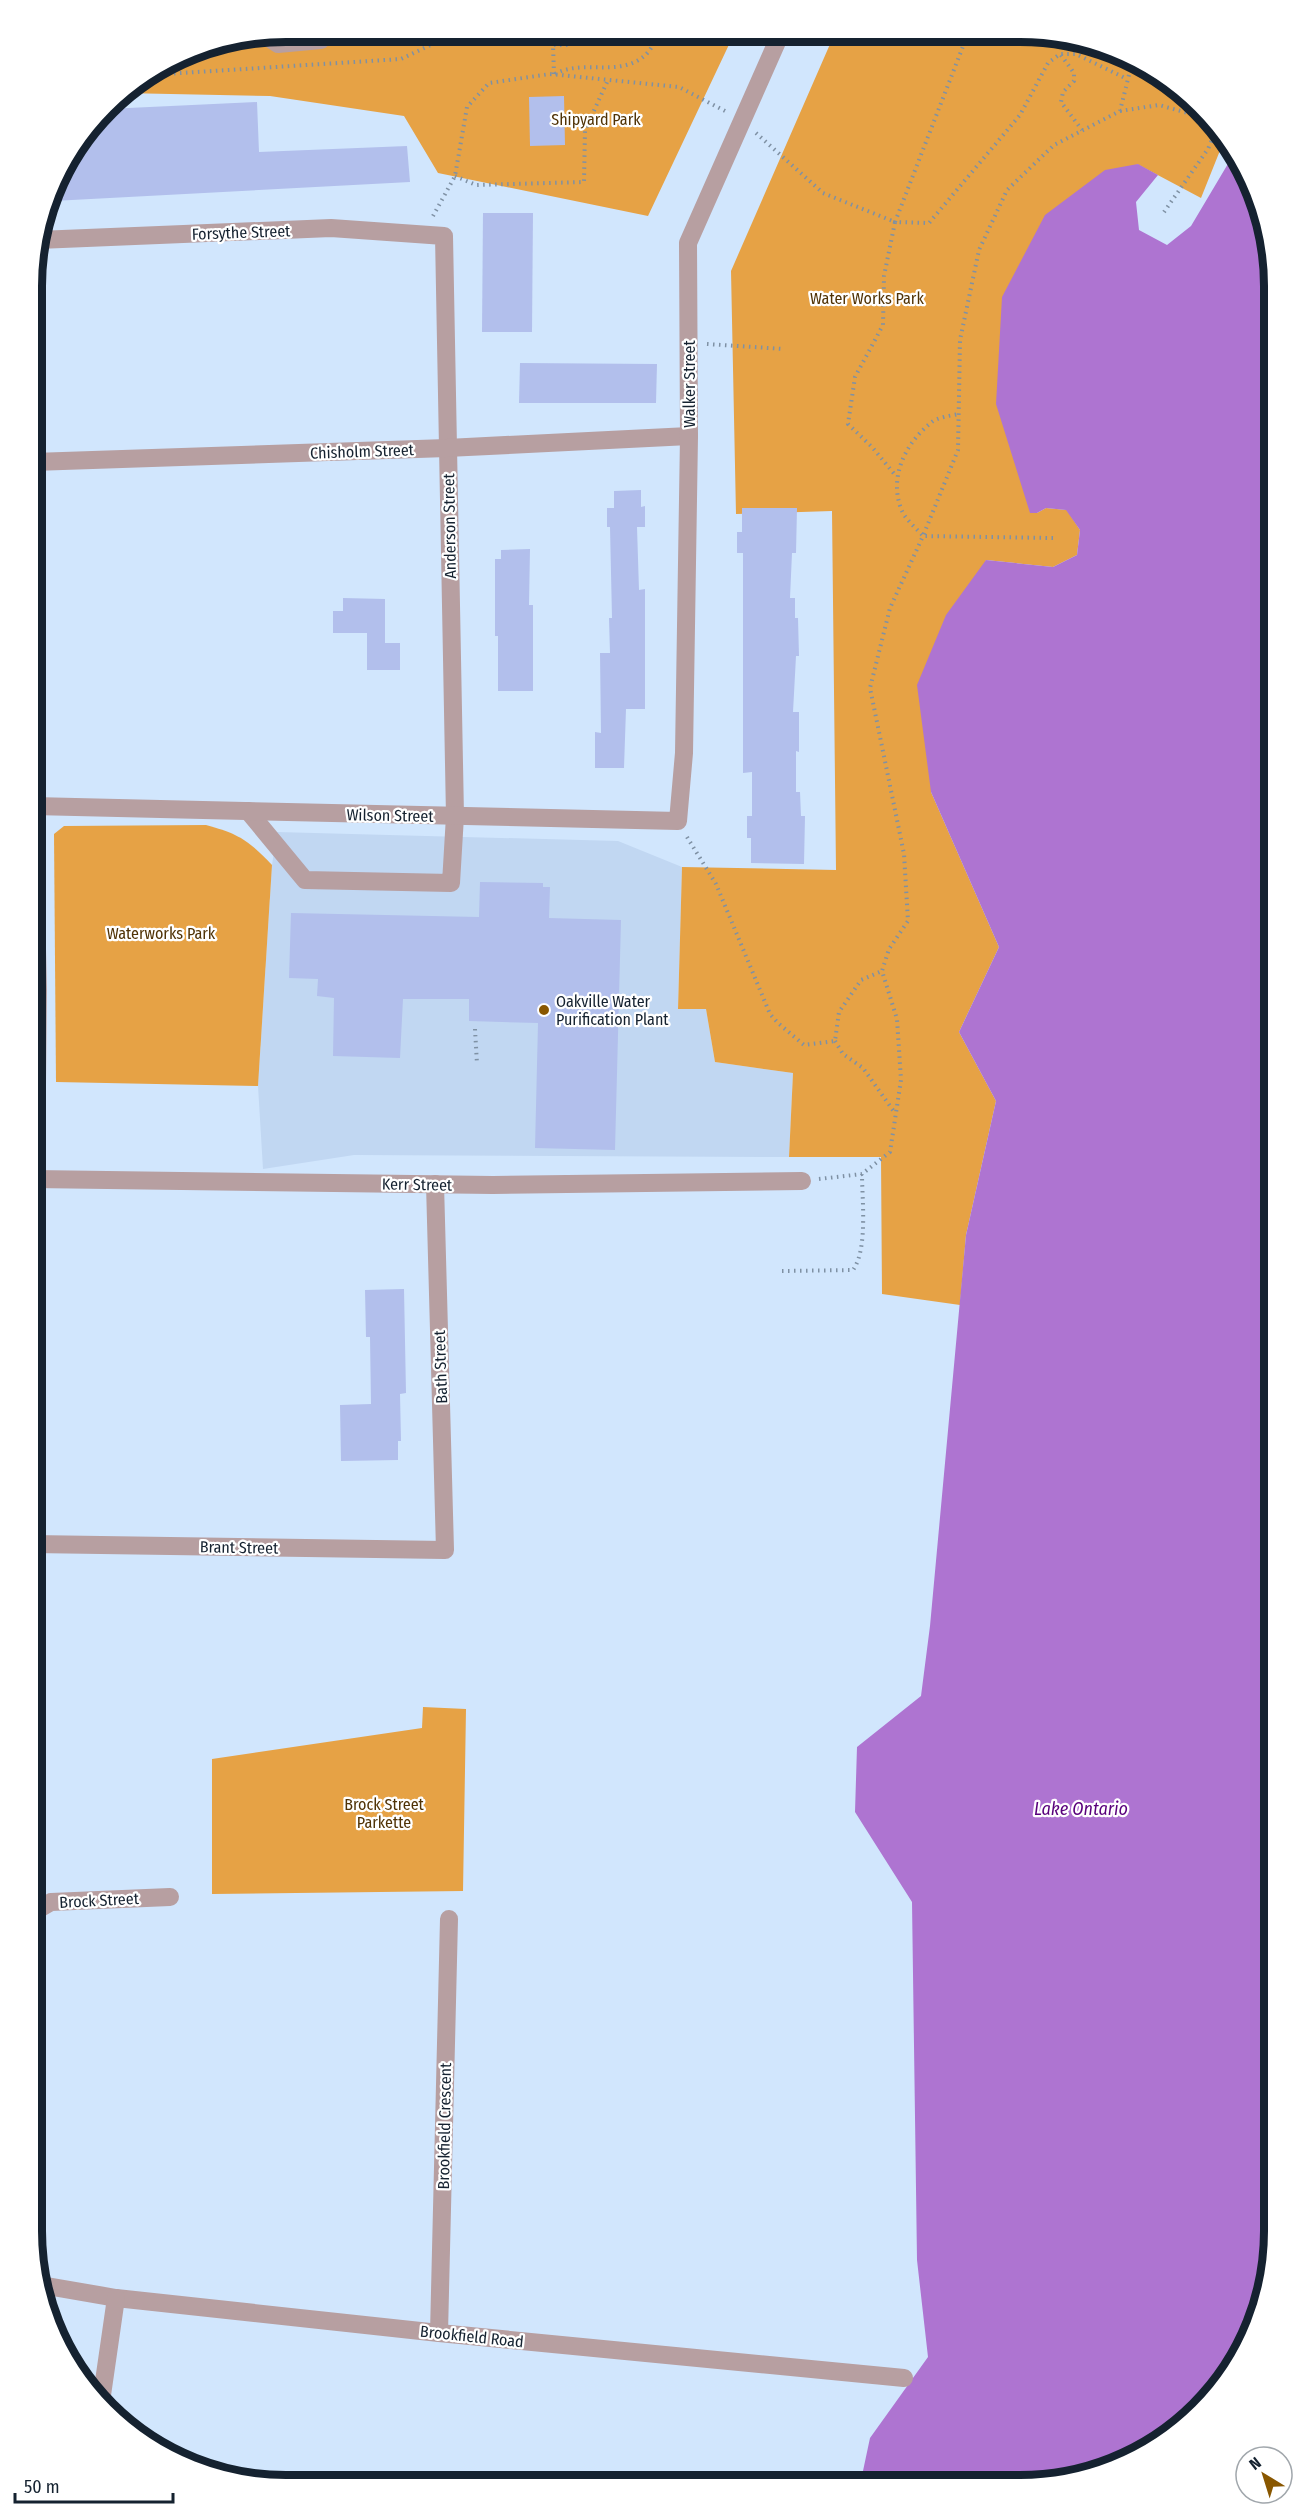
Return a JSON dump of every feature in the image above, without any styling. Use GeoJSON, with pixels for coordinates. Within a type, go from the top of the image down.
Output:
{"type":"FeatureCollection","features":[{"type":"Feature","properties":{"kind":"street"},"geometry":{"type":"LineString","coordinates":[[276,43],[300,42]]}},
{"type":"Feature","properties":{"kind":"street","name":"Walker Street"},"geometry":{"type":"LineString","coordinates":[[678,821],[684,753],[689,436],[688,243],[776,42]]}},
{"type":"Feature","properties":{"kind":"street","name":"Forsythe Street"},"geometry":{"type":"LineString","coordinates":[[47,240],[331,228],[444,236]]}},
{"type":"Feature","properties":{"kind":"street","name":"Anderson Street"},"geometry":{"type":"LineString","coordinates":[[248,811],[305,880],[451,883],[455,816],[444,236]]}},
{"type":"Feature","properties":{"kind":"street","name":"Chisholm Street"},"geometry":{"type":"LineString","coordinates":[[42,462],[447,448],[689,436]]}},
{"type":"Feature","properties":{"kind":"street","name":"Wilson Street"},"geometry":{"type":"LineString","coordinates":[[42,806],[678,821]]}},
{"type":"Feature","properties":{"kind":"street","name":"Kerr Street"},"geometry":{"type":"LineString","coordinates":[[42,1184],[435,1185],[802,1181]]}},
{"type":"Feature","properties":{"kind":"street","name":"Bath Street"},"geometry":{"type":"LineString","coordinates":[[435,1185],[445,1550]]}},
{"type":"Feature","properties":{"kind":"street","name":"Brant Street"},"geometry":{"type":"LineString","coordinates":[[42,1544],[445,1550]]}},
{"type":"Feature","properties":{"kind":"street","name":"Brock Street"},"geometry":{"type":"LineString","coordinates":[[42,1907],[51,1902],[170,1896]]}},
{"type":"Feature","properties":{"kind":"street","name":"Brookfield Crescent"},"geometry":{"type":"LineString","coordinates":[[439,2333],[449,1918]]}},
{"type":"Feature","properties":{"kind":"street","name":"Brookfield Road"},"geometry":{"type":"LineString","coordinates":[[49,2286],[116,2298],[439,2333],[904,2378]]}},
{"type":"Feature","properties":{"kind":"street"},"geometry":{"type":"LineString","coordinates":[[103,2391],[116,2298]]}},
{"type":"Feature","properties":{"kind":"path"},"geometry":{"type":"LineString","coordinates":[[166,74],[401,59],[437,42]]}},
{"type":"Feature","properties":{"kind":"path"},"geometry":{"type":"LineString","coordinates":[[554,74],[553,45],[568,45],[568,42]]}},
{"type":"Feature","properties":{"kind":"path"},"geometry":{"type":"LineString","coordinates":[[554,74],[564,69],[625,66],[644,57],[654,42]]}},
{"type":"Feature","properties":{"kind":"path"},"geometry":{"type":"LineString","coordinates":[[965,42],[895,222],[884,276],[883,326],[855,377],[848,424],[872,447],[896,476],[903,513],[923,536],[1053,538]]}},
{"type":"Feature","properties":{"kind":"path"},"geometry":{"type":"LineString","coordinates":[[1060,54],[1074,73],[1074,81],[1063,92],[1060,102],[1082,130]]}},
{"type":"Feature","properties":{"kind":"path"},"geometry":{"type":"LineString","coordinates":[[823,193],[895,222],[929,222],[1020,115],[1048,63],[1060,54],[1076,54],[1127,80]]}},
{"type":"Feature","properties":{"kind":"path"},"geometry":{"type":"LineString","coordinates":[[1120,111],[1130,68]]}},
{"type":"Feature","properties":{"kind":"path"},"geometry":{"type":"LineString","coordinates":[[423,235],[454,176],[467,107],[489,83],[554,74],[679,87]]}},
{"type":"Feature","properties":{"kind":"path"},"geometry":{"type":"LineString","coordinates":[[454,176],[476,185],[584,182],[585,130],[608,80]]}},
{"type":"Feature","properties":{"kind":"path"},"geometry":{"type":"LineString","coordinates":[[802,1181],[862,1174],[890,1152],[901,1080],[897,1019],[882,971],[889,949],[908,921],[904,855],[870,687],[890,608],[923,536],[958,450],[960,339],[979,250],[1007,190],[1054,145],[1120,111],[1160,105],[1192,114]]}},
{"type":"Feature","properties":{"kind":"path"},"geometry":{"type":"LineString","coordinates":[[1164,212],[1208,149],[1213,138]]}},
{"type":"Feature","properties":{"kind":"path"},"geometry":{"type":"LineString","coordinates":[[689,343],[784,349]]}},
{"type":"Feature","properties":{"kind":"path"},"geometry":{"type":"LineString","coordinates":[[896,476],[909,446],[933,420],[958,414]]}},
{"type":"Feature","properties":{"kind":"path"},"geometry":{"type":"LineString","coordinates":[[678,821],[716,884],[770,1014],[804,1045],[835,1041]]}},
{"type":"Feature","properties":{"kind":"path"},"geometry":{"type":"LineString","coordinates":[[882,971],[861,980],[838,1012],[835,1041],[843,1054],[863,1068],[896,1114]]}},
{"type":"Feature","properties":{"kind":"path"},"geometry":{"type":"LineString","coordinates":[[475,1029],[477,1064]]}},
{"type":"Feature","properties":{"kind":"path"},"geometry":{"type":"LineString","coordinates":[[782,1271],[853,1270],[862,1248],[862,1174]]}},
{"type":"Feature","properties":{"kind":"shaded area"},"geometry":{"type":"Polygon","coordinates":[[[277,832],[618,841],[682,867],[678,1008],[706,1009],[715,1062],[793,1073],[789,1157],[354,1155],[263,1169],[258,1086],[272,865],[277,832]]]}},
{"type":"Feature","properties":{"kind":"green space","name":"Shipyard Park"},"geometry":{"type":"Polygon","coordinates":[[[286,42],[730,42],[648,216],[438,173],[404,116],[270,96],[138,93],[178,67],[223,50],[254,44],[286,42]]]}},
{"type":"Feature","properties":{"kind":"green space","name":"Water Works Park"},"geometry":{"type":"Polygon","coordinates":[[[831,42],[1020,42],[1052,44],[1083,50],[1128,67],[1155,83],[1181,103],[1203,125],[1221,148],[1201,198],[1137,164],[1037,513],[1046,508],[1067,510],[1080,530],[1077,555],[1053,567],[986,560],[931,792],[999,947],[959,1032],[996,1101],[966,1235],[960,1305],[882,1294],[881,1157],[789,1157],[793,1073],[715,1062],[706,1009],[678,1009],[682,867],[836,870],[832,511],[736,514],[731,271],[831,42]]]}},
{"type":"Feature","properties":{"kind":"green space","name":"Waterworks Park"},"geometry":{"type":"Polygon","coordinates":[[[206,825],[242,839],[272,865],[258,1086],[56,1082],[54,834],[64,826],[206,825]]]}},
{"type":"Feature","properties":{"kind":"green space","name":"Brock Street Parkette"},"geometry":{"type":"Polygon","coordinates":[[[423,1707],[466,1709],[463,1891],[212,1894],[212,1759],[422,1728],[423,1707]]]}},
{"type":"Feature","properties":{"kind":"water","name":"Lake Ontario"},"geometry":{"type":"Polygon","coordinates":[[[1229,161],[1239,178],[1256,223],[1262,254],[1264,286],[1264,2231],[1262,2263],[1251,2309],[1239,2339],[1223,2366],[1203,2392],[1181,2414],[1155,2434],[1128,2450],[1083,2467],[1052,2473],[862,2475],[870,2438],[928,2357],[917,2260],[912,1902],[855,1812],[857,1747],[921,1696],[930,1626],[966,1235],[996,1101],[959,1032],[999,947],[931,792],[917,685],[946,615],[986,560],[1053,567],[1077,555],[1080,530],[1066,510],[1046,508],[1037,513],[1030,513],[996,404],[1002,297],[1045,215],[1105,170],[1138,164],[1158,175],[1136,202],[1139,230],[1167,245],[1191,226],[1229,161]]]}},
{"type":"Feature","properties":{"kind":"building"},"geometry":{"type":"Polygon","coordinates":[[[564,96],[565,145],[530,146],[529,97],[564,96]]]}},
{"type":"Feature","properties":{"kind":"building"},"geometry":{"type":"Polygon","coordinates":[[[257,102],[259,152],[407,146],[410,182],[58,201],[67,178],[83,151],[120,108],[257,102]]]}},
{"type":"Feature","properties":{"kind":"building"},"geometry":{"type":"Polygon","coordinates":[[[483,213],[533,213],[532,332],[482,332],[483,213]]]}},
{"type":"Feature","properties":{"kind":"building"},"geometry":{"type":"Polygon","coordinates":[[[520,363],[657,364],[656,403],[519,403],[520,363]]]}},
{"type":"Feature","properties":{"kind":"building"},"geometry":{"type":"Polygon","coordinates":[[[641,490],[641,507],[645,506],[645,527],[637,527],[639,590],[645,589],[645,709],[626,709],[624,768],[595,768],[595,732],[601,733],[600,653],[610,653],[609,618],[612,618],[610,527],[607,527],[607,508],[614,508],[614,491],[641,490]]]}},
{"type":"Feature","properties":{"kind":"building"},"geometry":{"type":"Polygon","coordinates":[[[742,508],[797,508],[796,553],[792,553],[790,598],[795,598],[795,618],[798,618],[799,656],[796,656],[793,712],[799,712],[796,792],[800,792],[801,816],[805,816],[804,864],[751,863],[751,838],[747,838],[747,816],[752,816],[752,772],[743,773],[743,553],[737,553],[737,532],[742,532],[742,508]]]}},
{"type":"Feature","properties":{"kind":"building"},"geometry":{"type":"Polygon","coordinates":[[[530,549],[529,605],[533,605],[533,691],[498,691],[495,559],[501,559],[501,550],[530,549]]]}},
{"type":"Feature","properties":{"kind":"building"},"geometry":{"type":"Polygon","coordinates":[[[343,598],[385,599],[385,643],[400,643],[400,670],[367,670],[367,633],[333,633],[333,611],[343,611],[343,598]]]}},
{"type":"Feature","properties":{"kind":"building","name":"Oakville Water Purification Plant"},"geometry":{"type":"Polygon","coordinates":[[[480,882],[543,883],[543,887],[550,887],[549,918],[621,920],[615,1150],[535,1148],[538,1023],[469,1021],[469,999],[403,999],[400,1058],[333,1056],[334,998],[317,996],[318,979],[289,978],[291,913],[479,917],[480,882]]]}},
{"type":"Feature","properties":{"kind":"building"},"geometry":{"type":"Polygon","coordinates":[[[404,1289],[406,1393],[400,1394],[401,1441],[398,1441],[398,1460],[341,1461],[340,1405],[371,1404],[370,1337],[366,1337],[365,1290],[404,1289]]]}},
{"type":"Feature","properties":{"kind":"place","name":"Oakville Water Purification Plant"},"geometry":{"type":"Point","coordinates":[544,1010]}}]}
